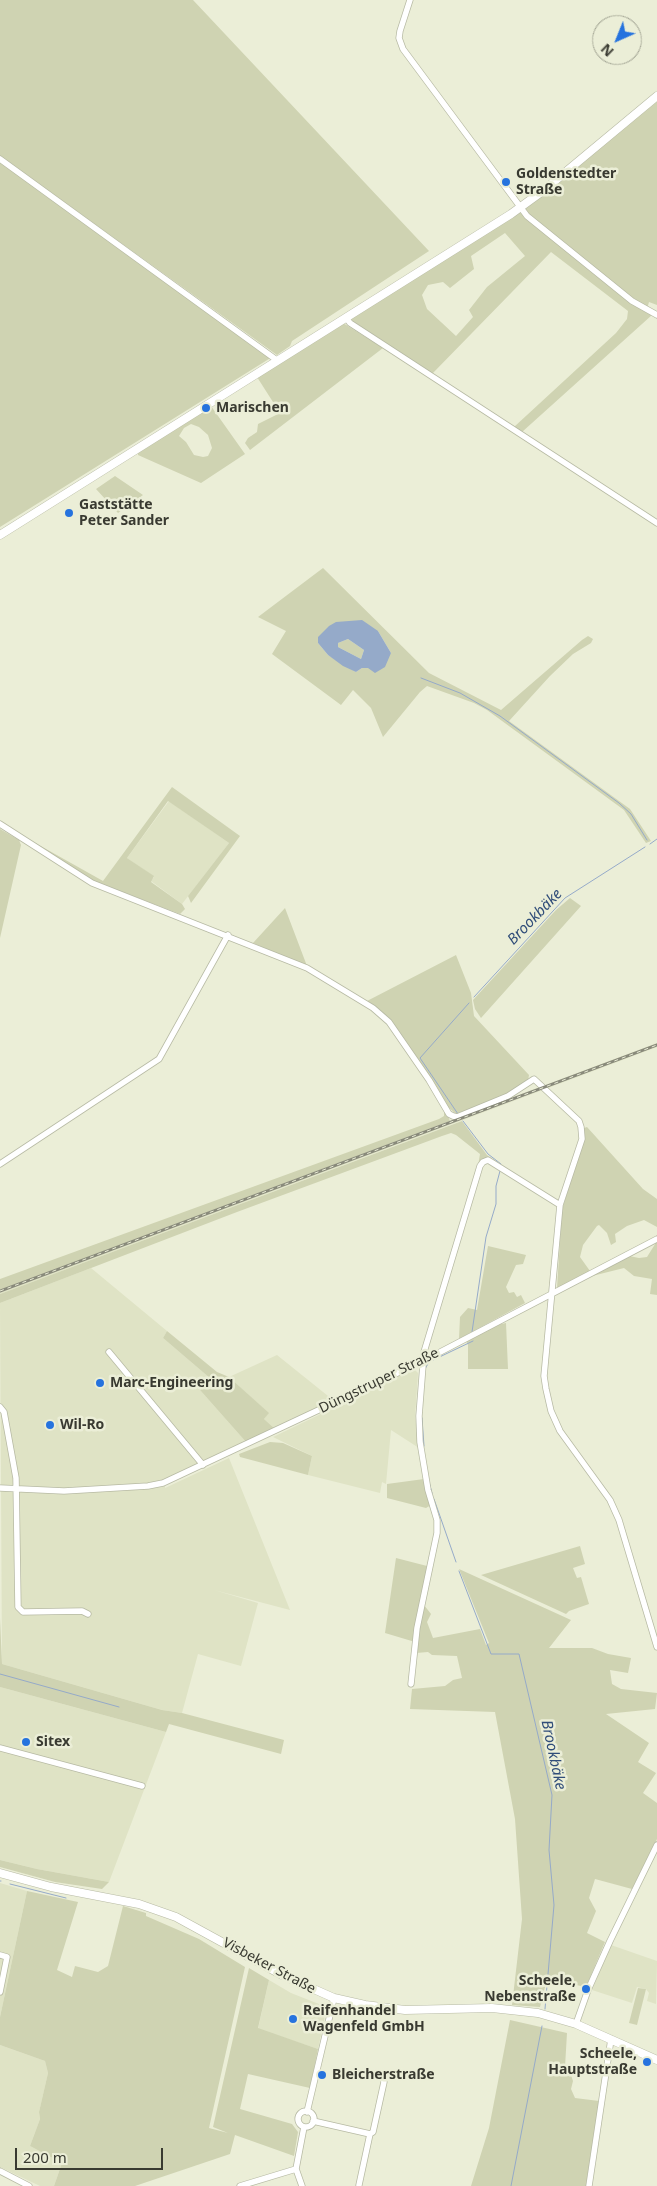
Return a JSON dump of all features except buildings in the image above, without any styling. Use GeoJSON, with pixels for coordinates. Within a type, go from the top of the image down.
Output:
{"type":"FeatureCollection","features":[{"type":"Feature","properties":{"kind":"main road"},"geometry":{"type":"LineString","coordinates":[[0,535],[521,207],[657,96]]}},
{"type":"Feature","properties":{"kind":"main road","name":"Visbeker Straße"},"geometry":{"type":"LineString","coordinates":[[0,1873],[51,1887],[123,1900],[156,1909],[192,1925],[288,1978],[334,1998],[365,2005],[405,2010],[513,2009],[538,2013],[576,2024],[657,2060]]}},
{"type":"Feature","properties":{"kind":"street"},"geometry":{"type":"LineString","coordinates":[[410,0],[400,31],[401,46],[527,216],[632,301],[657,315]]}},
{"type":"Feature","properties":{"kind":"street"},"geometry":{"type":"LineString","coordinates":[[0,159],[278,361]]}},
{"type":"Feature","properties":{"kind":"street"},"geometry":{"type":"LineString","coordinates":[[346,318],[358,328],[657,523]]}},
{"type":"Feature","properties":{"kind":"street"},"geometry":{"type":"LineString","coordinates":[[0,824],[92,883],[307,968],[384,1017],[429,1080],[449,1114],[457,1117],[508,1096],[534,1079],[579,1121],[582,1139],[560,1205],[544,1376],[551,1411],[563,1436],[610,1500],[619,1520],[657,1647]]}},
{"type":"Feature","properties":{"kind":"street"},"geometry":{"type":"LineString","coordinates":[[0,1164],[159,1058],[228,936]]}},
{"type":"Feature","properties":{"kind":"street"},"geometry":{"type":"LineString","coordinates":[[410,1684],[417,1628],[437,1533],[437,1520],[428,1490],[420,1442],[419,1416],[423,1361],[440,1296],[483,1162],[488,1160],[560,1205]]}},
{"type":"Feature","properties":{"kind":"street","name":"Düngstruper Straße"},"geometry":{"type":"LineString","coordinates":[[0,1488],[64,1491],[148,1486],[163,1483],[423,1361],[657,1239]]}},
{"type":"Feature","properties":{"kind":"street"},"geometry":{"type":"LineString","coordinates":[[109,1352],[203,1465]]}},
{"type":"Feature","properties":{"kind":"street"},"geometry":{"type":"LineString","coordinates":[[0,1407],[4,1412],[16,1478],[18,1607],[23,1612],[82,1610],[88,1614]]}},
{"type":"Feature","properties":{"kind":"street"},"geometry":{"type":"LineString","coordinates":[[0,1748],[142,1786]]}},
{"type":"Feature","properties":{"kind":"street"},"geometry":{"type":"LineString","coordinates":[[576,2024],[588,1990],[610,1941],[657,1845]]}},
{"type":"Feature","properties":{"kind":"street"},"geometry":{"type":"LineString","coordinates":[[0,1955],[7,1958],[0,1992]]}},
{"type":"Feature","properties":{"kind":"street"},"geometry":{"type":"LineString","coordinates":[[307,2112],[334,1998]]}},
{"type":"Feature","properties":{"kind":"street"},"geometry":{"type":"LineString","coordinates":[[589,2186],[611,2039]]}},
{"type":"Feature","properties":{"kind":"street"},"geometry":{"type":"LineString","coordinates":[[359,2185],[384,2082],[382,2074]]}},
{"type":"Feature","properties":{"kind":"street"},"geometry":{"type":"LineString","coordinates":[[302,2112],[307,2112],[312,2114],[314,2121],[311,2125],[304,2127],[298,2123],[298,2118],[302,2112]]}},
{"type":"Feature","properties":{"kind":"street"},"geometry":{"type":"LineString","coordinates":[[314,2121],[370,2134]]}},
{"type":"Feature","properties":{"kind":"street"},"geometry":{"type":"LineString","coordinates":[[302,2186],[296,2169],[304,2127]]}},
{"type":"Feature","properties":{"kind":"street"},"geometry":{"type":"LineString","coordinates":[[240,2186],[296,2169]]}},
{"type":"Feature","properties":{"kind":"street"},"geometry":{"type":"LineString","coordinates":[[0,2171],[29,2186]]}},
{"type":"Feature","properties":{"kind":"shaded area"},"geometry":{"type":"Polygon","coordinates":[[[0,0],[193,0],[429,251],[292,341],[290,346],[277,355],[0,156],[0,0]]]}},
{"type":"Feature","properties":{"kind":"shaded area"},"geometry":{"type":"Polygon","coordinates":[[[657,101],[657,305],[649,302],[647,309],[528,215],[524,208],[657,101]]]}},
{"type":"Feature","properties":{"kind":"shaded area"},"geometry":{"type":"Polygon","coordinates":[[[0,162],[272,357],[0,527],[0,162]]]}},
{"type":"Feature","properties":{"kind":"shaded area"},"geometry":{"type":"Polygon","coordinates":[[[520,212],[630,302],[652,315],[522,432],[514,427],[616,333],[627,319],[628,311],[551,252],[432,374],[355,325],[351,318],[520,212]],[[505,233],[471,256],[474,269],[450,288],[443,282],[428,285],[422,295],[427,309],[456,336],[473,317],[469,310],[487,287],[525,256],[505,233]]]}},
{"type":"Feature","properties":{"kind":"shaded area"},"geometry":{"type":"Polygon","coordinates":[[[343,323],[383,348],[250,450],[245,443],[248,438],[257,432],[258,424],[280,413],[257,377],[343,323]]]}},
{"type":"Feature","properties":{"kind":"shaded area"},"geometry":{"type":"Polygon","coordinates":[[[211,406],[245,454],[201,483],[138,455],[138,451],[211,406]],[[191,424],[184,428],[179,436],[186,442],[194,455],[208,456],[212,448],[208,435],[199,427],[191,424]]]}},
{"type":"Feature","properties":{"kind":"shaded area"},"geometry":{"type":"Polygon","coordinates":[[[115,476],[143,495],[118,513],[96,489],[115,476]]]}},
{"type":"Feature","properties":{"kind":"shaded area"},"geometry":{"type":"Polygon","coordinates":[[[323,568],[429,673],[501,710],[588,636],[593,639],[591,643],[573,654],[509,721],[630,809],[651,841],[646,843],[624,810],[487,710],[474,703],[427,686],[383,737],[371,708],[353,690],[341,705],[272,654],[286,631],[258,617],[323,568]],[[378,631],[318,643],[328,655],[356,672],[362,668],[368,668],[391,653],[378,631]]]}},
{"type":"Feature","properties":{"kind":"shaded area"},"geometry":{"type":"Polygon","coordinates":[[[348,639],[364,650],[361,659],[338,647],[338,643],[348,639]]]}},
{"type":"Feature","properties":{"kind":"shaded area"},"geometry":{"type":"Polygon","coordinates":[[[172,787],[240,836],[191,903],[188,896],[229,843],[168,801],[127,858],[154,876],[151,882],[182,904],[185,909],[180,914],[86,878],[30,840],[103,881],[172,787]]]}},
{"type":"Feature","properties":{"kind":"shaded area"},"geometry":{"type":"Polygon","coordinates":[[[169,801],[229,843],[182,904],[151,881],[154,877],[127,858],[169,801]]]}},
{"type":"Feature","properties":{"kind":"shaded area"},"geometry":{"type":"Polygon","coordinates":[[[0,829],[19,840],[21,845],[0,938],[0,829]]]}},
{"type":"Feature","properties":{"kind":"shaded area"},"geometry":{"type":"Polygon","coordinates":[[[570,898],[581,906],[481,1018],[475,1009],[473,1000],[556,910],[570,898]]]}},
{"type":"Feature","properties":{"kind":"shaded area"},"geometry":{"type":"Polygon","coordinates":[[[285,908],[307,966],[253,943],[285,908]]]}},
{"type":"Feature","properties":{"kind":"shaded area"},"geometry":{"type":"Polygon","coordinates":[[[456,955],[471,993],[474,1016],[529,1075],[528,1081],[498,1099],[456,1114],[447,1106],[388,1018],[367,1001],[456,955]]]}},
{"type":"Feature","properties":{"kind":"shaded area"},"geometry":{"type":"Polygon","coordinates":[[[657,1043],[657,1047],[0,1294],[0,1290],[657,1043]]]}},
{"type":"Feature","properties":{"kind":"shaded area"},"geometry":{"type":"Polygon","coordinates":[[[444,1112],[446,1112],[450,1121],[0,1290],[0,1279],[439,1119],[444,1116],[444,1112]]]}},
{"type":"Feature","properties":{"kind":"shaded area"},"geometry":{"type":"Polygon","coordinates":[[[462,1121],[487,1155],[500,1165],[490,1159],[478,1166],[480,1154],[451,1133],[237,1212],[0,1303],[0,1294],[462,1121]]]}},
{"type":"Feature","properties":{"kind":"shaded area"},"geometry":{"type":"Polygon","coordinates":[[[587,1127],[643,1189],[657,1199],[657,1227],[644,1220],[627,1226],[615,1234],[616,1242],[611,1245],[607,1233],[599,1225],[597,1226],[583,1245],[580,1257],[590,1271],[557,1288],[562,1210],[584,1135],[584,1128],[587,1127]]]}},
{"type":"Feature","properties":{"kind":"shaded area"},"geometry":{"type":"Polygon","coordinates":[[[657,1241],[657,1295],[650,1294],[652,1279],[634,1276],[624,1268],[592,1276],[629,1256],[647,1257],[657,1241]]]}},
{"type":"Feature","properties":{"kind":"shaded area"},"geometry":{"type":"Polygon","coordinates":[[[488,1246],[526,1255],[523,1264],[516,1265],[506,1287],[509,1293],[514,1292],[517,1297],[521,1295],[525,1303],[459,1339],[460,1317],[468,1308],[477,1310],[488,1246]]]}},
{"type":"Feature","properties":{"kind":"shaded area"},"geometry":{"type":"Polygon","coordinates":[[[91,1268],[167,1331],[163,1338],[211,1379],[200,1390],[246,1442],[165,1480],[165,1488],[229,1458],[290,1610],[214,1590],[258,1603],[241,1666],[198,1654],[182,1713],[162,1710],[2,1664],[0,1303],[91,1268]]]}},
{"type":"Feature","properties":{"kind":"shaded area"},"geometry":{"type":"Polygon","coordinates":[[[506,1323],[508,1369],[468,1369],[468,1345],[466,1341],[497,1325],[506,1323]]]}},
{"type":"Feature","properties":{"kind":"shaded area"},"geometry":{"type":"Polygon","coordinates":[[[167,1331],[217,1372],[229,1377],[269,1413],[264,1419],[274,1428],[246,1442],[200,1390],[211,1379],[163,1338],[167,1331]]]}},
{"type":"Feature","properties":{"kind":"shaded area"},"geometry":{"type":"Polygon","coordinates":[[[277,1355],[333,1400],[274,1428],[264,1419],[268,1413],[229,1377],[277,1355]]]}},
{"type":"Feature","properties":{"kind":"shaded area"},"geometry":{"type":"Polygon","coordinates":[[[414,1369],[418,1373],[415,1417],[419,1448],[391,1430],[386,1484],[382,1482],[380,1493],[308,1475],[312,1456],[273,1437],[414,1369]]]}},
{"type":"Feature","properties":{"kind":"shaded area"},"geometry":{"type":"Polygon","coordinates":[[[270,1442],[283,1443],[312,1456],[308,1475],[240,1457],[239,1454],[270,1442]]]}},
{"type":"Feature","properties":{"kind":"shaded area"},"geometry":{"type":"Polygon","coordinates":[[[424,1479],[431,1505],[426,1508],[387,1498],[387,1484],[424,1479]]]}},
{"type":"Feature","properties":{"kind":"shaded area"},"geometry":{"type":"Polygon","coordinates":[[[580,1546],[585,1564],[573,1568],[577,1578],[581,1577],[589,1604],[569,1611],[566,1614],[481,1575],[580,1546]]]}},
{"type":"Feature","properties":{"kind":"shaded area"},"geometry":{"type":"Polygon","coordinates":[[[396,1558],[427,1566],[415,1642],[385,1633],[396,1558]]]}},
{"type":"Feature","properties":{"kind":"shaded area"},"geometry":{"type":"Polygon","coordinates":[[[459,1569],[571,1620],[549,1648],[592,1648],[608,1654],[631,1658],[628,1673],[610,1670],[612,1684],[621,1689],[657,1693],[655,1709],[606,1714],[649,1743],[638,1762],[656,1773],[643,1793],[657,1803],[657,1839],[632,1889],[595,1879],[589,1898],[596,1911],[587,1933],[605,1942],[586,1987],[547,1979],[540,2007],[512,2005],[522,1919],[515,1819],[495,1712],[410,1709],[412,1689],[445,1686],[453,1680],[462,1678],[457,1656],[432,1655],[428,1652],[416,1653],[418,1629],[424,1605],[431,1614],[427,1622],[433,1638],[480,1629],[486,1645],[489,1643],[459,1569]]]}},
{"type":"Feature","properties":{"kind":"shaded area"},"geometry":{"type":"Polygon","coordinates":[[[0,1618],[2,1664],[162,1710],[182,1713],[284,1740],[281,1754],[169,1724],[166,1732],[0,1687],[0,1618]]]}},
{"type":"Feature","properties":{"kind":"shaded area"},"geometry":{"type":"Polygon","coordinates":[[[0,1687],[166,1732],[109,1882],[37,1869],[0,1860],[0,1687]]]}},
{"type":"Feature","properties":{"kind":"shaded area"},"geometry":{"type":"Polygon","coordinates":[[[0,1860],[37,1869],[109,1882],[102,1889],[55,1882],[0,1867],[0,1860]]]}},
{"type":"Feature","properties":{"kind":"shaded area"},"geometry":{"type":"Polygon","coordinates":[[[0,1883],[27,1891],[0,2017],[0,1883]]]}},
{"type":"Feature","properties":{"kind":"shaded area"},"geometry":{"type":"Polygon","coordinates":[[[27,1891],[78,1902],[57,1970],[72,1977],[75,1966],[98,1972],[108,1966],[123,1906],[146,1913],[146,1916],[199,1939],[245,1967],[209,2128],[228,2133],[213,2127],[249,1968],[269,1980],[258,2028],[318,2049],[310,2088],[248,2074],[240,2109],[292,2124],[298,2132],[294,2156],[235,2135],[230,2154],[135,2186],[54,2186],[62,2163],[30,2146],[40,2119],[39,2112],[48,2073],[45,2061],[0,2045],[0,2017],[27,1891]]]}},
{"type":"Feature","properties":{"kind":"shaded area"},"geometry":{"type":"Polygon","coordinates":[[[611,1945],[657,1961],[656,2004],[647,2001],[649,1993],[646,1989],[637,1987],[632,2003],[592,1990],[611,1945]]]}},
{"type":"Feature","properties":{"kind":"shaded area"},"geometry":{"type":"Polygon","coordinates":[[[269,1980],[291,1993],[324,2006],[325,2016],[318,2049],[258,2029],[269,1980]]]}},
{"type":"Feature","properties":{"kind":"shaded area"},"geometry":{"type":"Polygon","coordinates":[[[638,1988],[646,1989],[637,2025],[629,2023],[638,1988]]]}},
{"type":"Feature","properties":{"kind":"shaded area"},"geometry":{"type":"Polygon","coordinates":[[[510,2020],[567,2033],[565,2067],[569,2069],[573,2081],[571,2089],[575,2098],[599,2101],[586,2186],[471,2186],[489,2128],[510,2020]]]}},
{"type":"Feature","properties":{"kind":"shaded area"},"geometry":{"type":"Polygon","coordinates":[[[0,2045],[45,2061],[48,2073],[39,2112],[40,2119],[30,2146],[62,2163],[54,2186],[40,2186],[0,2167],[0,2045]]]}},
{"type":"Feature","properties":{"kind":"water"},"geometry":{"type":"Polygon","coordinates":[[[362,620],[378,631],[391,653],[385,667],[375,673],[368,668],[362,668],[356,672],[343,666],[328,655],[318,643],[318,637],[336,622],[362,620]],[[348,639],[338,643],[338,647],[361,659],[364,650],[348,639]]]}},
{"type":"Feature","properties":{"kind":"waterway"},"geometry":{"type":"LineString","coordinates":[[421,678],[460,693],[500,716],[619,803],[631,814],[647,840]]}},
{"type":"Feature","properties":{"kind":"waterway","name":"Brookbäke"},"geometry":{"type":"LineString","coordinates":[[650,844],[657,839]]}},
{"type":"Feature","properties":{"kind":"waterway","name":"Brookbäke"},"geometry":{"type":"LineString","coordinates":[[474,997],[565,898],[645,847]]}},
{"type":"Feature","properties":{"kind":"waterway","name":"Brookbäke"},"geometry":{"type":"LineString","coordinates":[[458,1114],[420,1058],[469,1003]]}},
{"type":"Feature","properties":{"kind":"waterway","name":"Brookbäke"},"geometry":{"type":"LineString","coordinates":[[463,1121],[488,1154],[501,1164]]}},
{"type":"Feature","properties":{"kind":"waterway","name":"Brookbäke"},"geometry":{"type":"LineString","coordinates":[[472,1332],[486,1237],[496,1204],[496,1186],[500,1171]]}},
{"type":"Feature","properties":{"kind":"waterway","name":"Brookbäke"},"geometry":{"type":"LineString","coordinates":[[425,1369],[429,1362],[473,1341]]}},
{"type":"Feature","properties":{"kind":"waterway","name":"Brookbäke"},"geometry":{"type":"LineString","coordinates":[[422,1418],[424,1446]]}},
{"type":"Feature","properties":{"kind":"waterway","name":"Brookbäke"},"geometry":{"type":"LineString","coordinates":[[429,1482],[432,1493]]}},
{"type":"Feature","properties":{"kind":"waterway","name":"Brookbäke"},"geometry":{"type":"LineString","coordinates":[[434,1499],[456,1562]]}},
{"type":"Feature","properties":{"kind":"waterway","name":"Brookbäke"},"geometry":{"type":"LineString","coordinates":[[459,1571],[491,1654],[519,1654],[552,1795],[549,1850],[554,1905],[545,2009]]}},
{"type":"Feature","properties":{"kind":"waterway"},"geometry":{"type":"LineString","coordinates":[[0,1674],[119,1707]]}},
{"type":"Feature","properties":{"kind":"waterway"},"geometry":{"type":"LineString","coordinates":[[10,1884],[66,1898]]}},
{"type":"Feature","properties":{"kind":"waterway","name":"Brookbäke"},"geometry":{"type":"LineString","coordinates":[[511,2186],[542,2026]]}},
{"type":"Feature","properties":{"kind":"railway"},"geometry":{"type":"LineString","coordinates":[[0,1291],[657,1045]]}},
{"type":"Feature","properties":{"kind":"place","name":"Goldenstedter Straße"},"geometry":{"type":"Point","coordinates":[506,182]}},
{"type":"Feature","properties":{"kind":"place","name":"Marischen"},"geometry":{"type":"Point","coordinates":[206,408]}},
{"type":"Feature","properties":{"kind":"place","name":"Gaststätte Peter Sander"},"geometry":{"type":"Point","coordinates":[69,513]}},
{"type":"Feature","properties":{"kind":"place","name":"Marc-Engineering"},"geometry":{"type":"Point","coordinates":[100,1383]}},
{"type":"Feature","properties":{"kind":"place","name":"Wil-Ro"},"geometry":{"type":"Point","coordinates":[50,1425]}},
{"type":"Feature","properties":{"kind":"place","name":"Sitex"},"geometry":{"type":"Point","coordinates":[26,1742]}},
{"type":"Feature","properties":{"kind":"place","name":"Scheele, Nebenstraße"},"geometry":{"type":"Point","coordinates":[586,1989]}},
{"type":"Feature","properties":{"kind":"place","name":"Reifenhandel Wagenfeld GmbH"},"geometry":{"type":"Point","coordinates":[293,2019]}},
{"type":"Feature","properties":{"kind":"place","name":"Scheele, Hauptstraße"},"geometry":{"type":"Point","coordinates":[647,2062]}},
{"type":"Feature","properties":{"kind":"place","name":"Bleicherstraße"},"geometry":{"type":"Point","coordinates":[322,2075]}}]}
